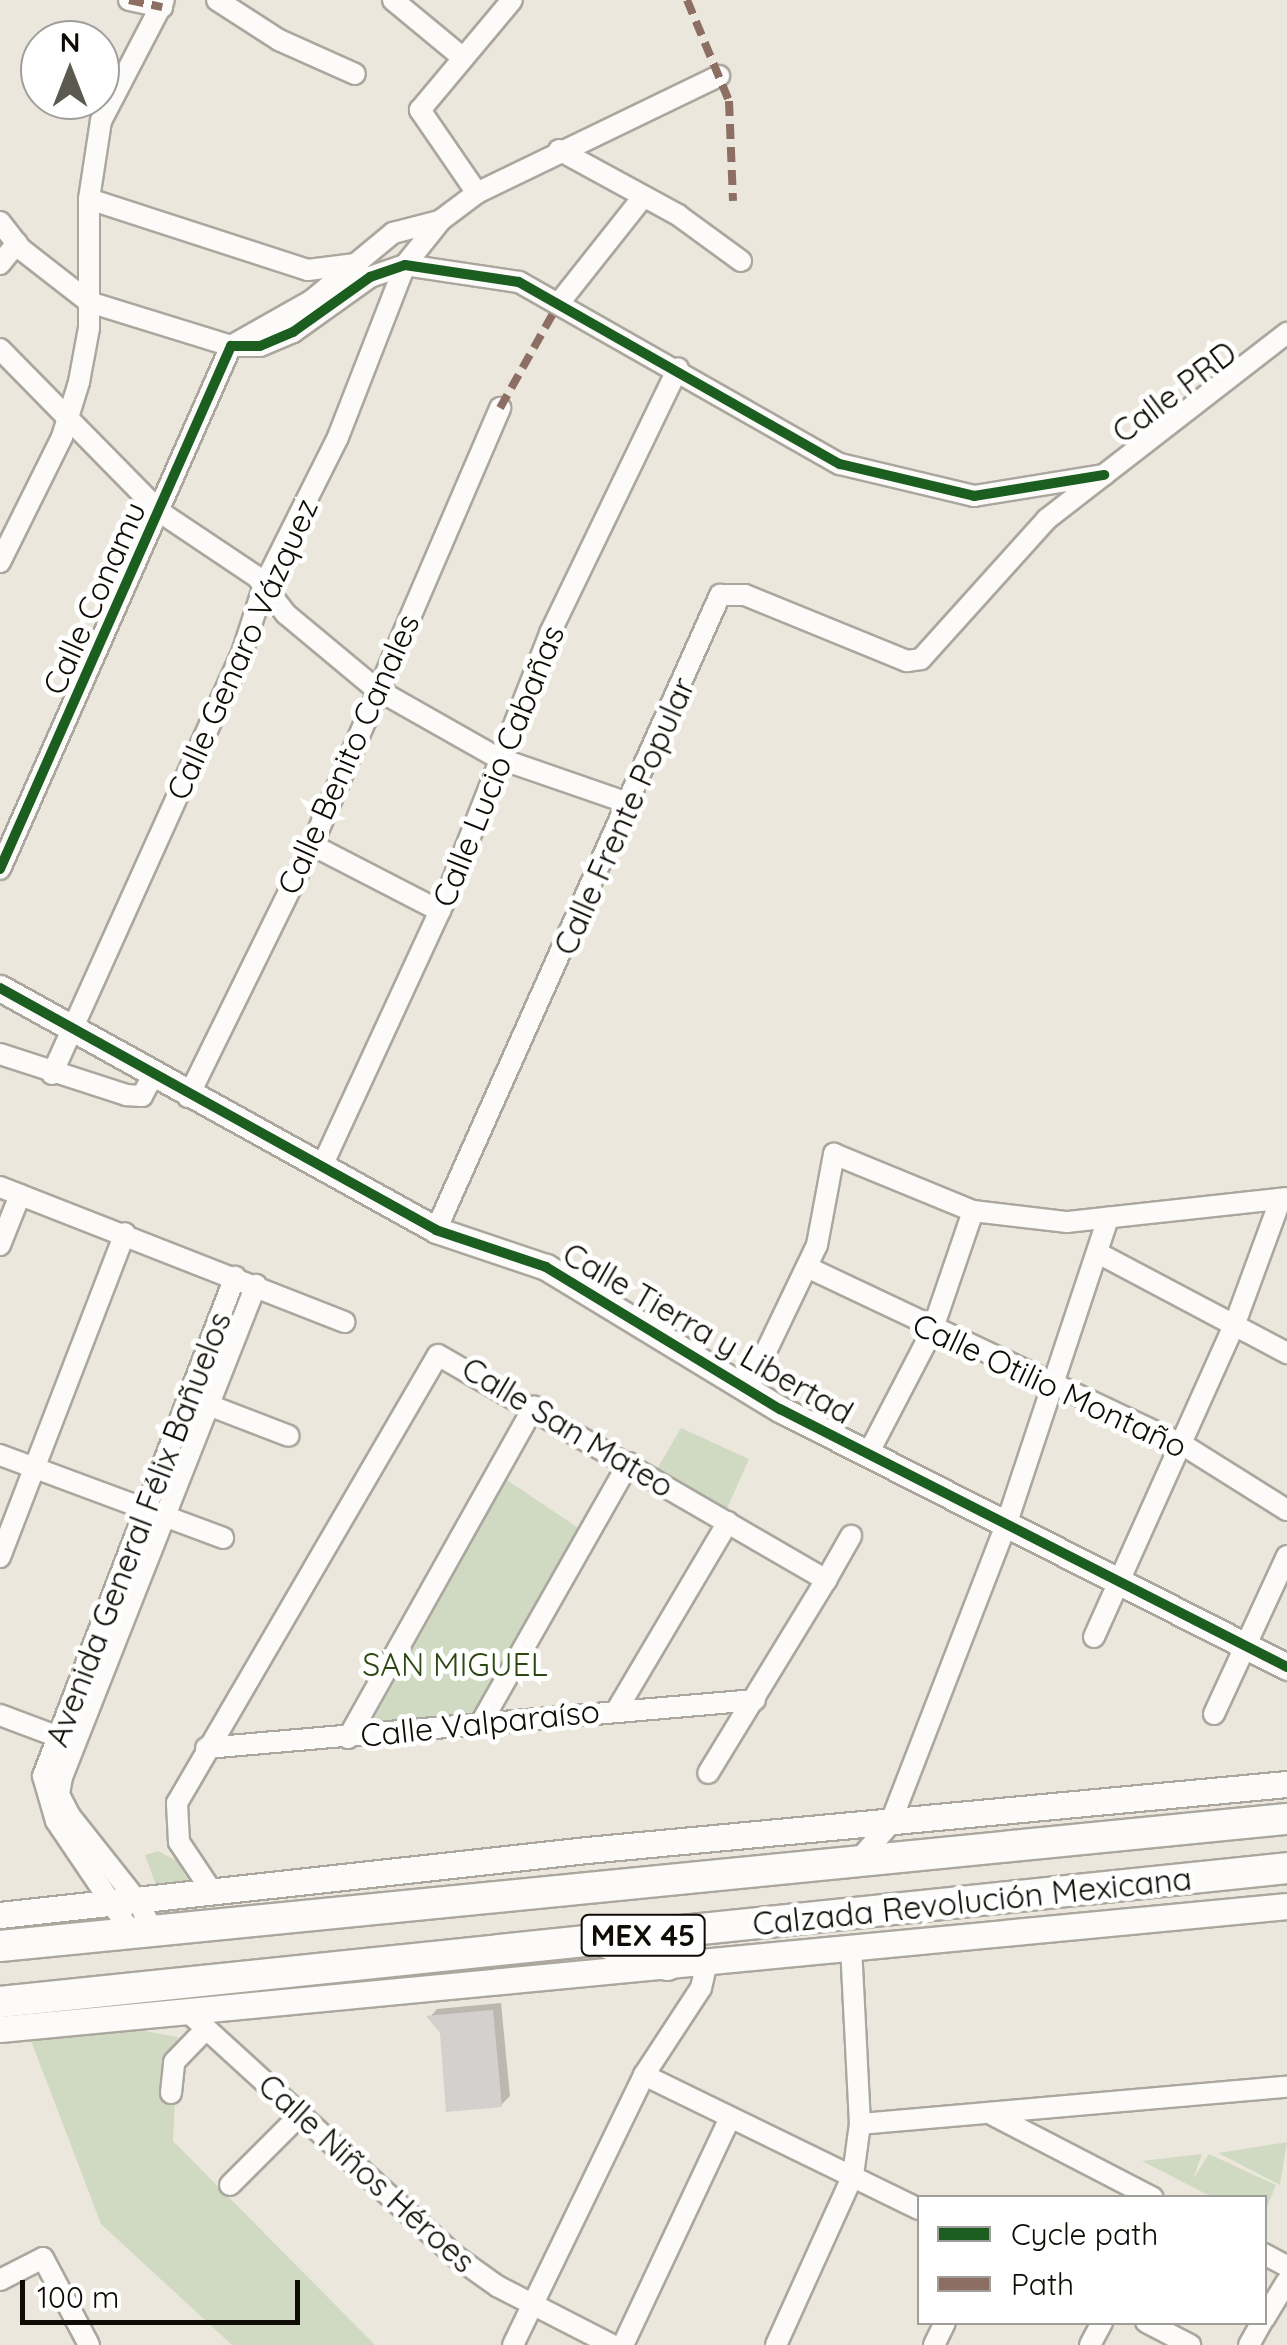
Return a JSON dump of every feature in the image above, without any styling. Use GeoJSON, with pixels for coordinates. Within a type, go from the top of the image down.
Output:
{"type":"FeatureCollection","features":[{"type":"Feature","properties":{"kind":"main road","name":"Calzada Revolución Mexicana"},"geometry":{"type":"LineString","coordinates":[[0,1946],[1287,1819]]}},
{"type":"Feature","properties":{"kind":"main road","name":"Calzada Revolución Mexicana"},"geometry":{"type":"LineString","coordinates":[[6,2015],[597,1940],[1287,1868]]}},
{"type":"Feature","properties":{"kind":"main road"},"geometry":{"type":"LineString","coordinates":[[597,1940],[667,1965]]}},
{"type":"Feature","properties":{"kind":"street"},"geometry":{"type":"LineString","coordinates":[[0,562],[69,414],[88,302],[88,200],[100,121],[163,4],[129,0]]}},
{"type":"Feature","properties":{"kind":"street"},"geometry":{"type":"LineString","coordinates":[[216,0],[278,40],[355,74]]}},
{"type":"Feature","properties":{"kind":"street"},"geometry":{"type":"LineString","coordinates":[[393,0],[416,7],[464,58]]}},
{"type":"Feature","properties":{"kind":"street"},"geometry":{"type":"LineString","coordinates":[[477,193],[420,110],[512,0]]}},
{"type":"Feature","properties":{"kind":"street"},"geometry":{"type":"LineString","coordinates":[[405,265],[441,220],[477,193],[559,150],[719,76]]}},
{"type":"Feature","properties":{"kind":"street"},"geometry":{"type":"LineString","coordinates":[[559,150],[643,197],[741,261]]}},
{"type":"Feature","properties":{"kind":"street"},"geometry":{"type":"LineString","coordinates":[[559,303],[643,197]]}},
{"type":"Feature","properties":{"kind":"street"},"geometry":{"type":"LineString","coordinates":[[88,200],[308,270],[356,264]]}},
{"type":"Feature","properties":{"kind":"street"},"geometry":{"type":"LineString","coordinates":[[231,346],[311,301],[394,234],[441,220]]}},
{"type":"Feature","properties":{"kind":"street"},"geometry":{"type":"LineString","coordinates":[[0,222],[17,244],[88,302],[231,346],[260,346],[293,332],[370,277],[405,265],[519,282],[678,368],[840,464],[974,496],[1104,475]]}},
{"type":"Feature","properties":{"kind":"street"},"geometry":{"type":"LineString","coordinates":[[0,264],[17,244]]}},
{"type":"Feature","properties":{"kind":"street","name":"Calle Genaro Vázquez"},"geometry":{"type":"LineString","coordinates":[[52,1074],[243,650],[264,585],[338,437],[405,265]]}},
{"type":"Feature","properties":{"kind":"street","name":"Calle PRD"},"geometry":{"type":"LineString","coordinates":[[921,659],[1047,519],[1287,334]]}},
{"type":"Feature","properties":{"kind":"street","name":"Calle Conamu"},"geometry":{"type":"LineString","coordinates":[[0,869],[231,346]]}},
{"type":"Feature","properties":{"kind":"street"},"geometry":{"type":"LineString","coordinates":[[0,349],[69,414],[160,512],[264,585],[286,614],[376,690],[498,758],[630,804]]}},
{"type":"Feature","properties":{"kind":"street","name":"Calle Lucio Cabañas"},"geometry":{"type":"LineString","coordinates":[[322,1166],[440,911],[498,758],[598,528],[678,368]]}},
{"type":"Feature","properties":{"kind":"street","name":"Calle Benito Canales"},"geometry":{"type":"LineString","coordinates":[[188,1097],[312,845],[500,408]]}},
{"type":"Feature","properties":{"kind":"street","name":"Calle Frente Popular"},"geometry":{"type":"LineString","coordinates":[[436,1230],[630,804],[720,595],[745,595],[907,661],[921,659]]}},
{"type":"Feature","properties":{"kind":"street"},"geometry":{"type":"LineString","coordinates":[[312,845],[440,911]]}},
{"type":"Feature","properties":{"kind":"street","name":"Calle Tierra y Libertad"},"geometry":{"type":"LineString","coordinates":[[0,988],[188,1097],[436,1230],[546,1267],[748,1389],[868,1454],[1287,1667]]}},
{"type":"Feature","properties":{"kind":"street"},"geometry":{"type":"LineString","coordinates":[[0,1054],[52,1074],[142,1096],[152,1077]]}},
{"type":"Feature","properties":{"kind":"street"},"geometry":{"type":"LineString","coordinates":[[748,1389],[808,1268],[824,1220],[834,1154],[973,1211],[1067,1222],[1284,1200],[1122,1585],[1094,1637]]}},
{"type":"Feature","properties":{"kind":"street"},"geometry":{"type":"LineString","coordinates":[[0,1246],[10,1191],[345,1322]]}},
{"type":"Feature","properties":{"kind":"street"},"geometry":{"type":"LineString","coordinates":[[868,1454],[932,1330],[973,1211]]}},
{"type":"Feature","properties":{"kind":"street"},"geometry":{"type":"LineString","coordinates":[[856,1863],[890,1824],[1006,1524],[1108,1218]]}},
{"type":"Feature","properties":{"kind":"street"},"geometry":{"type":"LineString","coordinates":[[0,1557],[125,1233]]}},
{"type":"Feature","properties":{"kind":"street"},"geometry":{"type":"LineString","coordinates":[[1098,1254],[1287,1353]]}},
{"type":"Feature","properties":{"kind":"street","name":"Calle Otilio Montaño"},"geometry":{"type":"LineString","coordinates":[[808,1268],[932,1330],[1180,1443],[1287,1510]]}},
{"type":"Feature","properties":{"kind":"street","name":"Avenida General Félix Bañuelos"},"geometry":{"type":"LineString","coordinates":[[143,1934],[128,1905],[52,1795],[65,1739],[246,1281]]}},
{"type":"Feature","properties":{"kind":"street","name":"Calle San Mateo"},"geometry":{"type":"LineString","coordinates":[[212,1890],[174,1824],[177,1804],[429,1360],[448,1356],[826,1580]]}},
{"type":"Feature","properties":{"kind":"street"},"geometry":{"type":"LineString","coordinates":[[198,1401],[290,1436]]}},
{"type":"Feature","properties":{"kind":"street"},"geometry":{"type":"LineString","coordinates":[[348,1738],[534,1407]]}},
{"type":"Feature","properties":{"kind":"street"},"geometry":{"type":"LineString","coordinates":[[0,1455],[224,1538]]}},
{"type":"Feature","properties":{"kind":"street"},"geometry":{"type":"LineString","coordinates":[[481,1723],[629,1463]]}},
{"type":"Feature","properties":{"kind":"street"},"geometry":{"type":"LineString","coordinates":[[618,1708],[728,1522]]}},
{"type":"Feature","properties":{"kind":"street"},"geometry":{"type":"LineString","coordinates":[[708,1774],[851,1536]]}},
{"type":"Feature","properties":{"kind":"street"},"geometry":{"type":"LineString","coordinates":[[1214,1714],[1250,1649],[1287,1556]]}},
{"type":"Feature","properties":{"kind":"street","name":"Calle Valparaíso"},"geometry":{"type":"LineString","coordinates":[[206,1748],[348,1738],[618,1708],[755,1700]]}},
{"type":"Feature","properties":{"kind":"street"},"geometry":{"type":"LineString","coordinates":[[0,1715],[65,1739]]}},
{"type":"Feature","properties":{"kind":"street"},"geometry":{"type":"LineString","coordinates":[[0,1915],[128,1905],[212,1890],[1287,1784]]}},
{"type":"Feature","properties":{"kind":"street"},"geometry":{"type":"LineString","coordinates":[[6,2015],[197,2020],[667,1965],[1287,1906]]}},
{"type":"Feature","properties":{"kind":"street"},"geometry":{"type":"LineString","coordinates":[[776,2345],[853,2175],[860,2124],[851,1949]]}},
{"type":"Feature","properties":{"kind":"street"},"geometry":{"type":"LineString","coordinates":[[512,2345],[644,2075],[700,1988],[707,1962]]}},
{"type":"Feature","properties":{"kind":"street"},"geometry":{"type":"LineString","coordinates":[[170,2093],[174,2062],[197,2020]]}},
{"type":"Feature","properties":{"kind":"street","name":"Calle Niños Héroes"},"geometry":{"type":"LineString","coordinates":[[197,2020],[455,2256],[532,2305],[612,2345]]}},
{"type":"Feature","properties":{"kind":"street"},"geometry":{"type":"LineString","coordinates":[[644,2075],[917,2207]]}},
{"type":"Feature","properties":{"kind":"street"},"geometry":{"type":"LineString","coordinates":[[860,2124],[1287,2087]]}},
{"type":"Feature","properties":{"kind":"street"},"geometry":{"type":"LineString","coordinates":[[230,2185],[300,2114]]}},
{"type":"Feature","properties":{"kind":"street"},"geometry":{"type":"LineString","coordinates":[[991,2114],[1148,2195]]}},
{"type":"Feature","properties":{"kind":"street"},"geometry":{"type":"LineString","coordinates":[[623,2345],[730,2118]]}},
{"type":"Feature","properties":{"kind":"street"},"geometry":{"type":"LineString","coordinates":[[0,2280],[43,2258],[89,2345]]}},
{"type":"Feature","properties":{"kind":"street"},"geometry":{"type":"LineString","coordinates":[[1267,2316],[1287,2281]]}},
{"type":"Feature","properties":{"kind":"street"},"geometry":{"type":"LineString","coordinates":[[1152,2325],[1190,2345]]}},
{"type":"Feature","properties":{"kind":"green space"},"geometry":{"type":"Polygon","coordinates":[[[681,1428],[749,1459],[725,1513],[657,1469],[681,1428]]]}},
{"type":"Feature","properties":{"kind":"green space","name":"SAN MIGUEL"},"geometry":{"type":"Polygon","coordinates":[[[507,1480],[580,1529],[474,1719],[372,1722],[507,1480]]]}},
{"type":"Feature","properties":{"kind":"green space"},"geometry":{"type":"Polygon","coordinates":[[[158,1851],[177,1861],[188,1880],[157,1888],[145,1855],[158,1851]]]}},
{"type":"Feature","properties":{"kind":"green space"},"geometry":{"type":"Polygon","coordinates":[[[122,2027],[178,2037],[173,2141],[375,2345],[232,2345],[101,2224],[30,2038],[122,2027]]]}},
{"type":"Feature","properties":{"kind":"green space"},"geometry":{"type":"Polygon","coordinates":[[[1287,2142],[1280,2185],[1218,2153],[1287,2142]]]}},
{"type":"Feature","properties":{"kind":"green space"},"geometry":{"type":"Polygon","coordinates":[[[1202,2154],[1193,2179],[1209,2154],[1276,2185],[1267,2207],[1267,2195],[1208,2195],[1142,2161],[1202,2154]]]}},
{"type":"Feature","properties":{"kind":"building"},"geometry":{"type":"Polygon","coordinates":[[[493,2010],[502,2107],[446,2112],[440,2033],[426,2016],[493,2010]]]}},
{"type":"Feature","properties":{"kind":"marked path"},"geometry":{"type":"LineString","coordinates":[[129,0],[162,7]]}},
{"type":"Feature","properties":{"kind":"marked path"},"geometry":{"type":"LineString","coordinates":[[687,0],[729,101],[733,201]]}},
{"type":"Feature","properties":{"kind":"marked path"},"geometry":{"type":"LineString","coordinates":[[500,408],[559,303]]}},
{"type":"Feature","properties":{"kind":"cycle path"},"geometry":{"type":"LineString","coordinates":[[0,869],[231,346],[260,346],[293,332],[370,277],[405,265],[519,282],[840,464],[974,496],[1104,475]]}},
{"type":"Feature","properties":{"kind":"cycle path"},"geometry":{"type":"LineString","coordinates":[[0,988],[436,1230],[546,1267],[780,1409],[1287,1667]]}}]}
